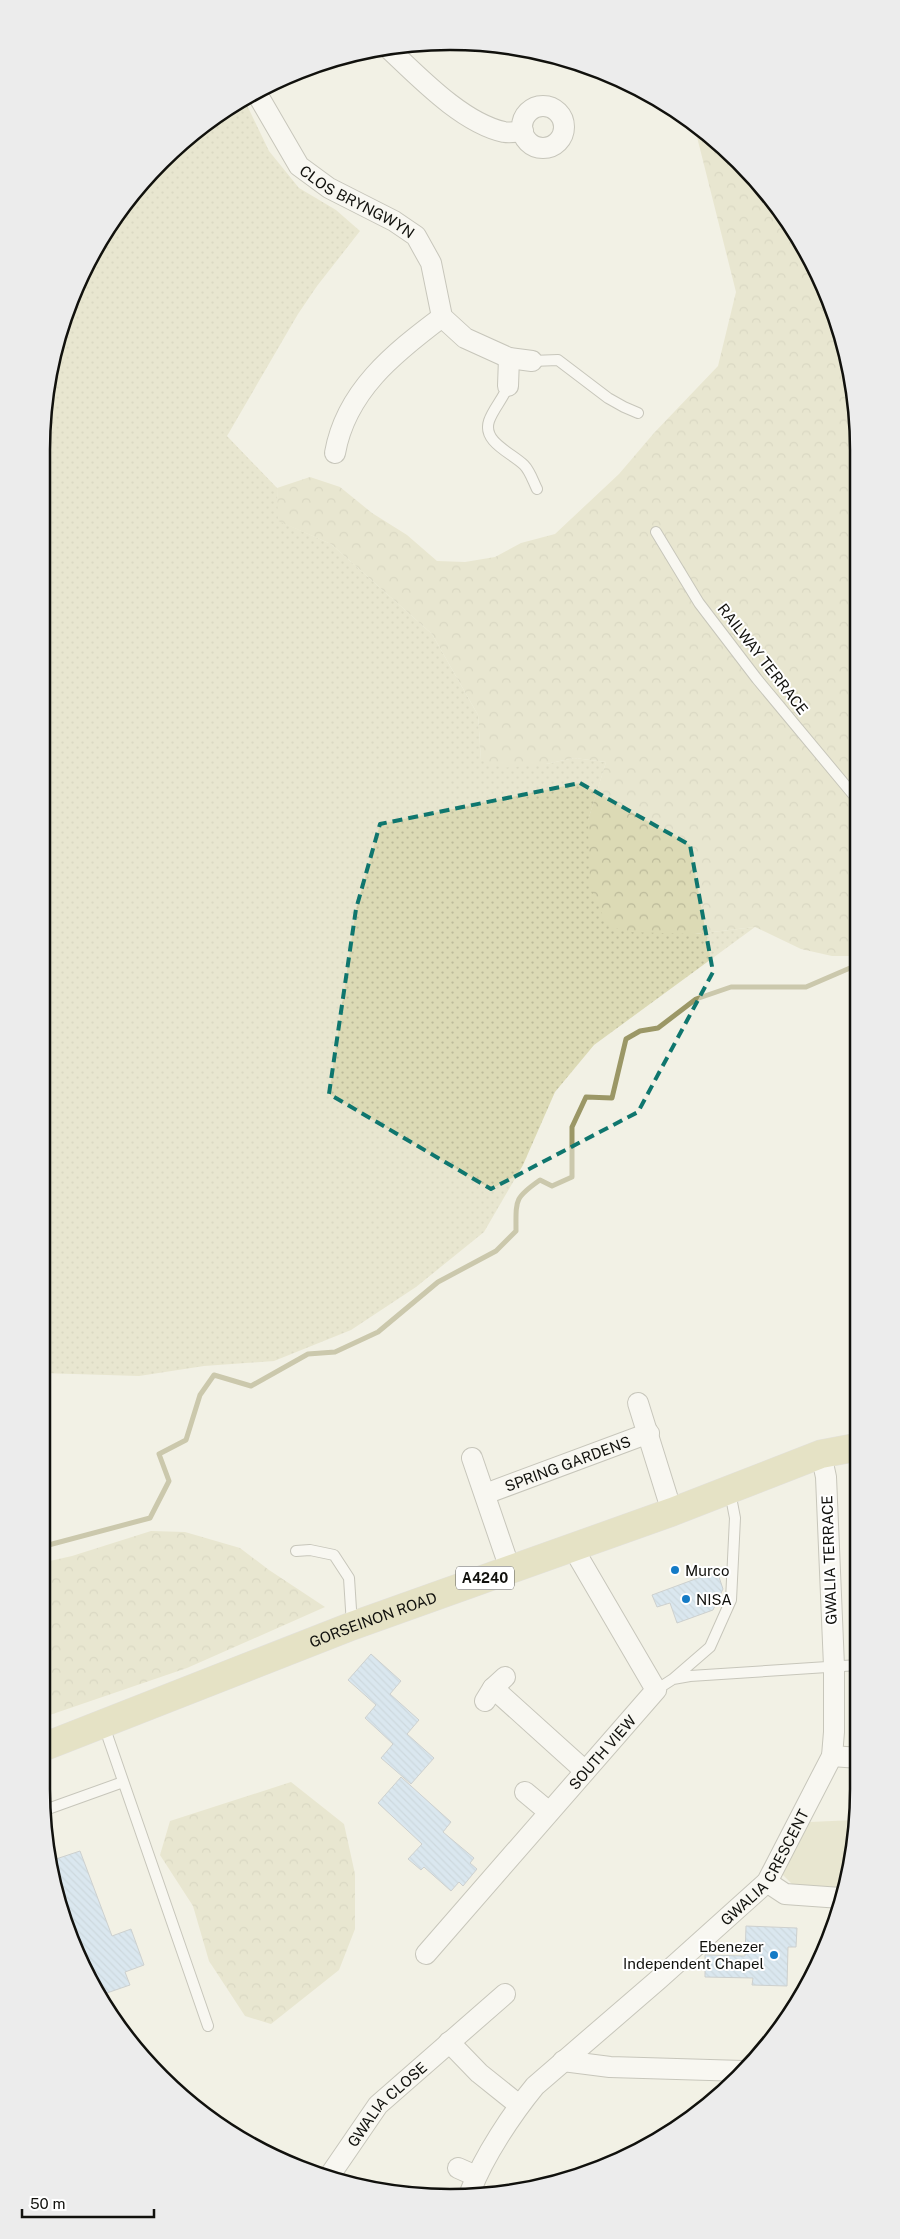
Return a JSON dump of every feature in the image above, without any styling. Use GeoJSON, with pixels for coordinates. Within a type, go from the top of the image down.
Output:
{"type":"FeatureCollection","features":[{"type":"Feature","properties":{"kind":"main road","name":"A4240"},"geometry":{"type":"LineString","coordinates":[[820,1454],[850,1448]]}},
{"type":"Feature","properties":{"kind":"main road","name":"GORSEINON ROAD"},"geometry":{"type":"LineString","coordinates":[[50,1745],[352,1626],[730,1491],[820,1454]]}},
{"type":"Feature","properties":{"kind":"street"},"geometry":{"type":"LineString","coordinates":[[394,54],[441,97],[485,126],[506,132],[523,131]]}},
{"type":"Feature","properties":{"kind":"street","name":"CLOS BRYNGWYN"},"geometry":{"type":"LineString","coordinates":[[260,98],[299,166],[329,188],[394,221],[416,236],[431,263],[442,317]]}},
{"type":"Feature","properties":{"kind":"street"},"geometry":{"type":"LineString","coordinates":[[335,453],[332,430],[368,380],[399,349],[442,317],[465,338],[509,358],[532,361]]}},
{"type":"Feature","properties":{"kind":"street"},"geometry":{"type":"LineString","coordinates":[[508,386],[509,358]]}},
{"type":"Feature","properties":{"kind":"street","name":"SPRING GARDENS"},"geometry":{"type":"LineString","coordinates":[[638,1403],[649,1433],[672,1512]]}},
{"type":"Feature","properties":{"kind":"street","name":"SPRING GARDENS"},"geometry":{"type":"LineString","coordinates":[[484,1494],[649,1433]]}},
{"type":"Feature","properties":{"kind":"street","name":"GWALIA TERRACE"},"geometry":{"type":"LineString","coordinates":[[820,1454],[826,1477],[834,1666]]}},
{"type":"Feature","properties":{"kind":"street","name":"SPRING GARDENS"},"geometry":{"type":"LineString","coordinates":[[472,1458],[510,1569]]}},
{"type":"Feature","properties":{"kind":"street"},"geometry":{"type":"LineString","coordinates":[[573,1548],[656,1690]]}},
{"type":"Feature","properties":{"kind":"street","name":"GWALIA CRESCENT"},"geometry":{"type":"LineString","coordinates":[[468,2178],[519,2105],[535,2086],[659,1979],[767,1882],[832,1756],[834,1666]]}},
{"type":"Feature","properties":{"kind":"street"},"geometry":{"type":"LineString","coordinates":[[494,1689],[585,1771]]}},
{"type":"Feature","properties":{"kind":"street","name":"SOUTH VIEW"},"geometry":{"type":"LineString","coordinates":[[426,1954],[434,1933],[549,1812],[656,1690]]}},
{"type":"Feature","properties":{"kind":"street"},"geometry":{"type":"LineString","coordinates":[[832,1756],[850,1757]]}},
{"type":"Feature","properties":{"kind":"street"},"geometry":{"type":"LineString","coordinates":[[525,1792],[549,1812]]}},
{"type":"Feature","properties":{"kind":"street"},"geometry":{"type":"LineString","coordinates":[[767,1882],[785,1894],[835,1898]]}},
{"type":"Feature","properties":{"kind":"street","name":"GWALIA CLOSE"},"geometry":{"type":"LineString","coordinates":[[338,2173],[378,2105],[449,2042],[503,2005]]}},
{"type":"Feature","properties":{"kind":"street"},"geometry":{"type":"LineString","coordinates":[[449,2042],[479,2073],[519,2105]]}},
{"type":"Feature","properties":{"kind":"street"},"geometry":{"type":"LineString","coordinates":[[563,2061],[610,2067],[734,2071]]}},
{"type":"Feature","properties":{"kind":"lane"},"geometry":{"type":"LineString","coordinates":[[532,361],[558,360],[608,398],[638,413]]}},
{"type":"Feature","properties":{"kind":"lane"},"geometry":{"type":"LineString","coordinates":[[508,386],[489,421],[488,429],[492,439],[525,466],[537,489]]}},
{"type":"Feature","properties":{"kind":"lane","name":"RAILWAY TERRACE"},"geometry":{"type":"LineString","coordinates":[[656,532],[710,618],[757,679],[850,791]]}},
{"type":"Feature","properties":{"kind":"lane"},"geometry":{"type":"LineString","coordinates":[[656,1690],[673,1679],[710,1648],[731,1600],[735,1518],[730,1491]]}},
{"type":"Feature","properties":{"kind":"lane"},"geometry":{"type":"LineString","coordinates":[[296,1551],[310,1550],[334,1555],[349,1578],[352,1626]]}},
{"type":"Feature","properties":{"kind":"lane"},"geometry":{"type":"LineString","coordinates":[[673,1679],[850,1665]]}},
{"type":"Feature","properties":{"kind":"lane"},"geometry":{"type":"LineString","coordinates":[[104,1725],[208,2026]]}},
{"type":"Feature","properties":{"kind":"lane"},"geometry":{"type":"LineString","coordinates":[[51,1808],[123,1782]]}},
{"type":"Feature","properties":{"kind":"highlighted area"},"geometry":{"type":"Polygon","coordinates":[[[580,783],[690,845],[713,972],[638,1112],[491,1189],[329,1094],[356,909],[380,824],[580,783]]]}},
{"type":"Feature","properties":{"kind":"green space"},"geometry":{"type":"Polygon","coordinates":[[[247,106],[269,151],[299,188],[336,210],[360,231],[317,286],[298,314],[227,436],[277,488],[279,521],[331,544],[432,634],[478,715],[481,760],[546,764],[574,758],[606,762],[588,821],[695,934],[755,927],[594,1045],[555,1092],[523,1165],[484,1232],[416,1287],[351,1330],[274,1361],[204,1366],[139,1376],[50,1373],[50,450],[53,398],[64,346],[80,297],[91,273],[117,228],[149,186],[186,149],[228,117],[247,106]]]}},
{"type":"Feature","properties":{"kind":"green space"},"geometry":{"type":"Polygon","coordinates":[[[697,135],[714,149],[751,186],[783,228],[796,250],[809,273],[829,321],[847,398],[850,450],[850,956],[832,956],[801,949],[755,927],[695,934],[627,932],[607,925],[590,886],[588,820],[606,762],[574,758],[546,764],[502,768],[481,760],[478,715],[432,634],[331,544],[278,521],[277,488],[310,477],[340,487],[372,513],[407,535],[437,561],[465,562],[495,557],[521,543],[555,534],[619,474],[654,433],[718,366],[736,292],[697,135]]]}},
{"type":"Feature","properties":{"kind":"green space"},"geometry":{"type":"Polygon","coordinates":[[[151,1531],[185,1532],[240,1548],[269,1570],[325,1607],[187,1668],[50,1715],[50,1561],[151,1531]]]}},
{"type":"Feature","properties":{"kind":"green space"},"geometry":{"type":"Polygon","coordinates":[[[291,1782],[344,1824],[355,1874],[355,1929],[339,1970],[271,2024],[245,2016],[209,1961],[193,1906],[160,1855],[170,1821],[291,1782]]]}},
{"type":"Feature","properties":{"kind":"green space"},"geometry":{"type":"Polygon","coordinates":[[[849,1820],[847,1841],[837,1887],[793,1885],[782,1874],[810,1822],[849,1820]]]}},
{"type":"Feature","properties":{"kind":"building","name":"NISA"},"geometry":{"type":"Polygon","coordinates":[[[717,1571],[723,1589],[713,1610],[677,1623],[670,1603],[657,1607],[652,1595],[717,1571]]]}},
{"type":"Feature","properties":{"kind":"building"},"geometry":{"type":"Polygon","coordinates":[[[371,1654],[401,1681],[390,1694],[419,1720],[407,1734],[434,1758],[411,1784],[381,1758],[393,1744],[365,1718],[376,1705],[348,1680],[371,1654]]]}},
{"type":"Feature","properties":{"kind":"building"},"geometry":{"type":"Polygon","coordinates":[[[401,1777],[451,1822],[443,1832],[474,1858],[470,1863],[477,1869],[463,1886],[459,1882],[451,1891],[424,1867],[421,1870],[408,1859],[422,1844],[378,1803],[401,1777]]]}},
{"type":"Feature","properties":{"kind":"building"},"geometry":{"type":"Polygon","coordinates":[[[80,1851],[112,1936],[131,1929],[144,1965],[125,1972],[130,1985],[106,1993],[104,1989],[91,1966],[71,1918],[56,1859],[80,1851]]]}},
{"type":"Feature","properties":{"kind":"building"},"geometry":{"type":"Polygon","coordinates":[[[746,1926],[797,1928],[796,1947],[788,1947],[787,1986],[752,1985],[753,1978],[705,1977],[705,1955],[745,1956],[746,1926]]]}},
{"type":"Feature","properties":{"kind":"waterway"},"geometry":{"type":"LineString","coordinates":[[50,1545],[150,1518],[169,1481],[159,1454],[186,1440],[200,1395],[214,1375],[251,1386],[308,1354],[335,1352],[378,1332],[438,1282],[496,1251],[516,1231],[518,1201],[525,1191],[540,1180],[552,1186],[572,1177],[572,1127],[586,1097],[612,1098],[626,1039],[640,1031],[658,1028],[696,999],[731,987],[806,987],[850,968]]}},
{"type":"Feature","properties":{"kind":"place","name":"Murco"},"geometry":{"type":"Point","coordinates":[675,1570]}},
{"type":"Feature","properties":{"kind":"place","name":"NISA"},"geometry":{"type":"Point","coordinates":[686,1599]}},
{"type":"Feature","properties":{"kind":"place","name":"Ebenezer Independent Chapel"},"geometry":{"type":"Point","coordinates":[774,1955]}}]}
